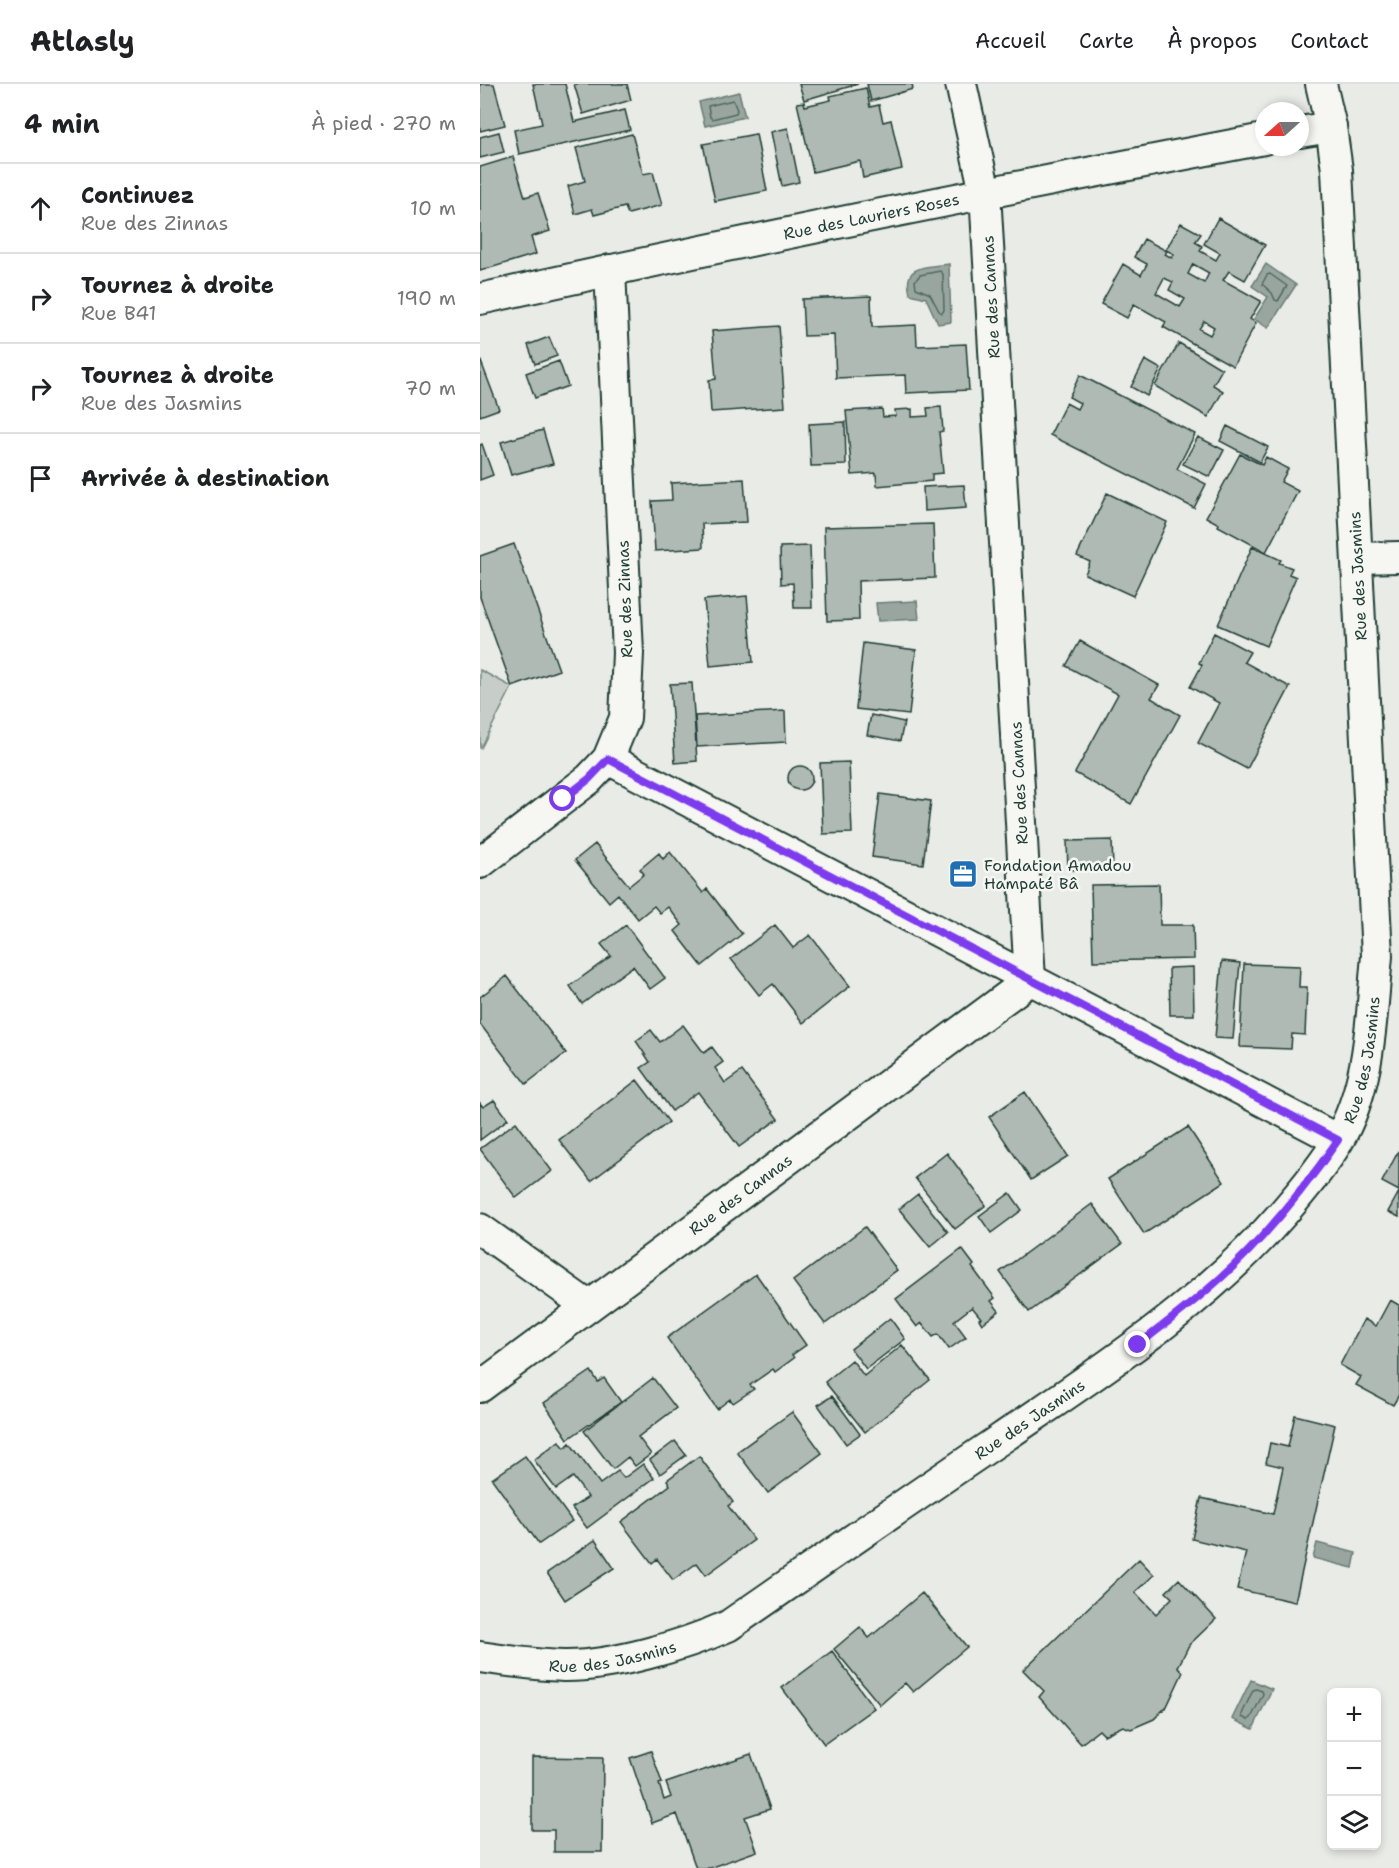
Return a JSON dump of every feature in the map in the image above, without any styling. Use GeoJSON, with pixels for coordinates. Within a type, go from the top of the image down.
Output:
{"type":"FeatureCollection","features":[{"type":"Feature","properties":{"kind":"street","name":"Rue des Cannas"},"geometry":{"type":"LineString","coordinates":[[480,1387],[1030,980],[985,192],[962,84]]}},
{"type":"Feature","properties":{"kind":"street","name":"Rue des Jasmins"},"geometry":{"type":"LineString","coordinates":[[480,1657],[565,1666],[612,1661],[699,1639],[728,1626],[1138,1345],[1200,1296],[1268,1231],[1305,1188],[1338,1140],[1366,1068],[1377,956],[1337,170],[1331,127],[1321,84]]}},
{"type":"Feature","properties":{"kind":"street"},"geometry":{"type":"LineString","coordinates":[[1309,131],[1331,127]]}},
{"type":"Feature","properties":{"kind":"street","name":"Rue des Lauriers Roses"},"geometry":{"type":"LineString","coordinates":[[480,299],[985,192],[1255,141]]}},
{"type":"Feature","properties":{"kind":"street","name":"Rue des Zinnas"},"geometry":{"type":"LineString","coordinates":[[480,863],[589,779],[608,759],[625,718],[628,653],[610,270]]}},
{"type":"Feature","properties":{"kind":"street"},"geometry":{"type":"LineString","coordinates":[[1357,558],[1399,556]]}},
{"type":"Feature","properties":{"kind":"street"},"geometry":{"type":"LineString","coordinates":[[608,759],[1338,1140]]}},
{"type":"Feature","properties":{"kind":"street"},"geometry":{"type":"LineString","coordinates":[[480,1229],[588,1306]]}},
{"type":"Feature","properties":{"kind":"shaded area"},"geometry":{"type":"Polygon","coordinates":[[[480,670],[512,687],[481,748],[480,748],[480,670]]]}},
{"type":"Feature","properties":{"kind":"water"},"geometry":{"type":"Polygon","coordinates":[[[739,92],[745,117],[705,126],[699,102],[739,92]]]}},
{"type":"Feature","properties":{"kind":"water"},"geometry":{"type":"Polygon","coordinates":[[[949,264],[951,322],[938,324],[926,298],[910,294],[909,279],[911,274],[920,269],[949,264]]]}},
{"type":"Feature","properties":{"kind":"water"},"geometry":{"type":"Polygon","coordinates":[[[1266,264],[1296,285],[1268,328],[1254,319],[1268,297],[1252,286],[1266,264]]]}},
{"type":"Feature","properties":{"kind":"water"},"geometry":{"type":"Polygon","coordinates":[[[917,601],[919,619],[878,621],[876,603],[917,601]]]}},
{"type":"Feature","properties":{"kind":"water"},"geometry":{"type":"Polygon","coordinates":[[[1317,1543],[1356,1553],[1353,1568],[1313,1558],[1317,1543]]]}},
{"type":"Feature","properties":{"kind":"water"},"geometry":{"type":"Polygon","coordinates":[[[1251,1680],[1272,1689],[1253,1729],[1232,1719],[1251,1680]]]}},
{"type":"Feature","properties":{"kind":"building"},"geometry":{"type":"Polygon","coordinates":[[[480,84],[494,84],[505,125],[480,131],[480,84]]]}},
{"type":"Feature","properties":{"kind":"building"},"geometry":{"type":"Polygon","coordinates":[[[533,84],[565,84],[574,122],[625,110],[630,130],[519,154],[514,130],[542,124],[533,84]]]}},
{"type":"Feature","properties":{"kind":"building"},"geometry":{"type":"Polygon","coordinates":[[[574,84],[627,84],[631,100],[583,114],[574,84]]]}},
{"type":"Feature","properties":{"kind":"building"},"geometry":{"type":"Polygon","coordinates":[[[799,84],[858,84],[804,100],[799,84]]]}},
{"type":"Feature","properties":{"kind":"building"},"geometry":{"type":"Polygon","coordinates":[[[867,84],[912,84],[913,89],[871,101],[867,84]]]}},
{"type":"Feature","properties":{"kind":"building"},"geometry":{"type":"Polygon","coordinates":[[[866,88],[870,107],[879,105],[883,122],[891,120],[902,169],[863,178],[860,161],[813,172],[797,103],[804,102],[805,106],[831,100],[830,96],[866,88]]]}},
{"type":"Feature","properties":{"kind":"building"},"geometry":{"type":"Polygon","coordinates":[[[788,128],[799,182],[782,186],[771,132],[788,128]]]}},
{"type":"Feature","properties":{"kind":"building"},"geometry":{"type":"Polygon","coordinates":[[[499,132],[504,152],[480,158],[480,137],[499,132]]]}},
{"type":"Feature","properties":{"kind":"building"},"geometry":{"type":"Polygon","coordinates":[[[632,134],[643,174],[653,172],[662,205],[628,214],[625,207],[594,215],[592,209],[575,214],[568,186],[585,181],[576,148],[632,134]]]}},
{"type":"Feature","properties":{"kind":"building"},"geometry":{"type":"Polygon","coordinates":[[[756,134],[767,191],[715,201],[703,144],[756,134]]]}},
{"type":"Feature","properties":{"kind":"building"},"geometry":{"type":"Polygon","coordinates":[[[513,157],[525,197],[538,193],[550,231],[531,237],[536,254],[480,271],[480,167],[513,157]]]}},
{"type":"Feature","properties":{"kind":"building"},"geometry":{"type":"Polygon","coordinates":[[[1218,218],[1265,245],[1245,280],[1229,271],[1223,280],[1261,301],[1250,319],[1256,323],[1233,366],[1163,327],[1166,322],[1134,304],[1127,318],[1101,304],[1123,264],[1141,275],[1147,264],[1134,257],[1144,239],[1167,251],[1165,254],[1172,258],[1174,254],[1166,250],[1181,223],[1201,234],[1195,242],[1202,246],[1200,251],[1216,260],[1220,253],[1204,244],[1218,218]],[[1193,264],[1188,274],[1204,283],[1209,273],[1193,264]],[[1164,278],[1156,293],[1180,307],[1185,299],[1169,290],[1173,282],[1164,278]],[[1204,321],[1199,329],[1210,335],[1214,327],[1204,321]]]}},
{"type":"Feature","properties":{"kind":"building"},"geometry":{"type":"Polygon","coordinates":[[[871,296],[872,327],[916,325],[917,346],[966,344],[969,390],[906,393],[905,375],[836,378],[834,335],[804,336],[802,299],[871,296]]]}},
{"type":"Feature","properties":{"kind":"building"},"geometry":{"type":"Polygon","coordinates":[[[779,326],[785,407],[711,412],[709,380],[716,379],[712,331],[779,326]]]}},
{"type":"Feature","properties":{"kind":"building"},"geometry":{"type":"Polygon","coordinates":[[[549,337],[557,356],[535,364],[528,345],[549,337]]]}},
{"type":"Feature","properties":{"kind":"building"},"geometry":{"type":"Polygon","coordinates":[[[1179,343],[1222,369],[1213,385],[1223,391],[1208,417],[1155,386],[1179,343]]]}},
{"type":"Feature","properties":{"kind":"building"},"geometry":{"type":"Polygon","coordinates":[[[480,359],[499,409],[480,416],[480,359]]]}},
{"type":"Feature","properties":{"kind":"building"},"geometry":{"type":"Polygon","coordinates":[[[1145,360],[1161,369],[1147,396],[1131,387],[1145,360]]]}},
{"type":"Feature","properties":{"kind":"building"},"geometry":{"type":"Polygon","coordinates":[[[559,361],[568,386],[535,398],[526,373],[559,361]]]}},
{"type":"Feature","properties":{"kind":"building"},"geometry":{"type":"Polygon","coordinates":[[[1080,375],[1195,434],[1177,469],[1206,484],[1194,508],[1050,435],[1066,403],[1077,409],[1080,403],[1069,397],[1080,375]]]}},
{"type":"Feature","properties":{"kind":"building"},"geometry":{"type":"Polygon","coordinates":[[[941,407],[943,431],[939,432],[943,473],[932,474],[932,481],[877,486],[876,473],[852,475],[846,411],[882,409],[883,417],[896,416],[895,410],[912,409],[912,417],[928,416],[927,408],[941,407]]]}},
{"type":"Feature","properties":{"kind":"building"},"geometry":{"type":"Polygon","coordinates":[[[845,422],[846,465],[811,466],[809,424],[845,422]]]}},
{"type":"Feature","properties":{"kind":"building"},"geometry":{"type":"Polygon","coordinates":[[[1227,426],[1268,447],[1260,462],[1220,441],[1227,426]]]}},
{"type":"Feature","properties":{"kind":"building"},"geometry":{"type":"Polygon","coordinates":[[[543,430],[553,464],[511,475],[501,442],[543,430]]]}},
{"type":"Feature","properties":{"kind":"building"},"geometry":{"type":"Polygon","coordinates":[[[1198,437],[1224,450],[1210,477],[1183,464],[1198,437]]]}},
{"type":"Feature","properties":{"kind":"building"},"geometry":{"type":"Polygon","coordinates":[[[482,444],[493,475],[480,480],[480,445],[482,444]]]}},
{"type":"Feature","properties":{"kind":"building"},"geometry":{"type":"Polygon","coordinates":[[[1240,454],[1262,465],[1266,457],[1288,469],[1281,482],[1298,491],[1266,552],[1206,517],[1240,454]]]}},
{"type":"Feature","properties":{"kind":"building"},"geometry":{"type":"Polygon","coordinates":[[[744,479],[747,522],[702,524],[703,548],[655,551],[652,501],[672,500],[671,483],[744,479]]]}},
{"type":"Feature","properties":{"kind":"building"},"geometry":{"type":"Polygon","coordinates":[[[964,485],[966,508],[924,511],[923,487],[964,485]]]}},
{"type":"Feature","properties":{"kind":"building"},"geometry":{"type":"Polygon","coordinates":[[[1107,493],[1167,522],[1133,596],[1085,574],[1090,562],[1077,556],[1107,493]]]}},
{"type":"Feature","properties":{"kind":"building"},"geometry":{"type":"Polygon","coordinates":[[[933,524],[935,578],[858,581],[859,620],[827,621],[824,527],[933,524]]]}},
{"type":"Feature","properties":{"kind":"building"},"geometry":{"type":"Polygon","coordinates":[[[514,544],[559,670],[512,687],[480,597],[480,556],[514,544]]]}},
{"type":"Feature","properties":{"kind":"building"},"geometry":{"type":"Polygon","coordinates":[[[810,546],[812,608],[794,608],[793,583],[781,584],[780,547],[810,546]]]}},
{"type":"Feature","properties":{"kind":"building"},"geometry":{"type":"Polygon","coordinates":[[[1252,547],[1281,560],[1279,563],[1292,568],[1289,574],[1296,577],[1266,646],[1218,625],[1252,547]]]}},
{"type":"Feature","properties":{"kind":"building"},"geometry":{"type":"Polygon","coordinates":[[[747,596],[753,662],[710,666],[704,600],[747,596]]]}},
{"type":"Feature","properties":{"kind":"building"},"geometry":{"type":"Polygon","coordinates":[[[1214,633],[1250,652],[1244,662],[1290,687],[1247,769],[1198,743],[1219,703],[1190,687],[1202,665],[1199,663],[1214,633]]]}},
{"type":"Feature","properties":{"kind":"building"},"geometry":{"type":"Polygon","coordinates":[[[1080,641],[1159,685],[1151,698],[1180,715],[1131,804],[1075,773],[1118,694],[1066,666],[1080,641]]]}},
{"type":"Feature","properties":{"kind":"building"},"geometry":{"type":"Polygon","coordinates":[[[863,643],[916,650],[909,715],[856,709],[863,643]]]}},
{"type":"Feature","properties":{"kind":"building"},"geometry":{"type":"Polygon","coordinates":[[[692,683],[697,761],[675,763],[670,684],[692,683]]]}},
{"type":"Feature","properties":{"kind":"building"},"geometry":{"type":"Polygon","coordinates":[[[785,711],[786,742],[697,747],[695,716],[785,711]]]}},
{"type":"Feature","properties":{"kind":"building"},"geometry":{"type":"Polygon","coordinates":[[[871,715],[904,722],[900,741],[867,735],[871,715]]]}},
{"type":"Feature","properties":{"kind":"building"},"geometry":{"type":"Polygon","coordinates":[[[849,762],[852,833],[823,834],[820,763],[849,762]]]}},
{"type":"Feature","properties":{"kind":"building"},"geometry":{"type":"Polygon","coordinates":[[[800,766],[805,767],[811,773],[811,783],[805,789],[800,790],[795,789],[789,783],[788,778],[789,773],[795,767],[800,766]]]}},
{"type":"Feature","properties":{"kind":"building"},"geometry":{"type":"Polygon","coordinates":[[[880,794],[931,801],[923,864],[872,857],[880,794]]]}},
{"type":"Feature","properties":{"kind":"building"},"geometry":{"type":"Polygon","coordinates":[[[1112,840],[1113,869],[1068,870],[1067,841],[1112,840]]]}},
{"type":"Feature","properties":{"kind":"building"},"geometry":{"type":"Polygon","coordinates":[[[595,844],[629,886],[644,874],[640,869],[659,853],[663,859],[670,852],[703,893],[707,889],[742,934],[702,966],[675,931],[682,925],[668,907],[660,913],[654,906],[638,919],[618,894],[609,902],[575,860],[595,844]]]}},
{"type":"Feature","properties":{"kind":"building"},"geometry":{"type":"Polygon","coordinates":[[[1159,884],[1160,925],[1193,925],[1194,959],[1093,961],[1091,885],[1159,884]]]}},
{"type":"Feature","properties":{"kind":"building"},"geometry":{"type":"Polygon","coordinates":[[[626,925],[665,978],[650,989],[633,966],[582,1004],[570,986],[611,956],[601,944],[626,925]]]}},
{"type":"Feature","properties":{"kind":"building"},"geometry":{"type":"Polygon","coordinates":[[[775,925],[793,948],[810,935],[850,986],[803,1023],[773,984],[759,995],[731,959],[775,925]]]}},
{"type":"Feature","properties":{"kind":"building"},"geometry":{"type":"Polygon","coordinates":[[[1222,961],[1240,963],[1233,1039],[1215,1038],[1222,961]]]}},
{"type":"Feature","properties":{"kind":"building"},"geometry":{"type":"Polygon","coordinates":[[[1244,964],[1300,966],[1299,987],[1307,987],[1305,1035],[1292,1034],[1291,1049],[1240,1047],[1244,964]]]}},
{"type":"Feature","properties":{"kind":"building"},"geometry":{"type":"Polygon","coordinates":[[[1193,967],[1194,1015],[1170,1015],[1169,968],[1193,967]]]}},
{"type":"Feature","properties":{"kind":"building"},"geometry":{"type":"Polygon","coordinates":[[[507,976],[566,1053],[526,1084],[480,1024],[480,997],[507,976]]]}},
{"type":"Feature","properties":{"kind":"building"},"geometry":{"type":"Polygon","coordinates":[[[683,1025],[704,1053],[712,1047],[723,1062],[715,1068],[725,1083],[742,1071],[778,1119],[739,1147],[698,1092],[672,1111],[641,1068],[650,1062],[636,1041],[651,1030],[660,1042],[683,1025]]]}},
{"type":"Feature","properties":{"kind":"building"},"geometry":{"type":"Polygon","coordinates":[[[637,1080],[669,1122],[591,1181],[559,1140],[637,1080]]]}},
{"type":"Feature","properties":{"kind":"building"},"geometry":{"type":"Polygon","coordinates":[[[1025,1092],[1068,1156],[1031,1180],[989,1117],[1025,1092]]]}},
{"type":"Feature","properties":{"kind":"building"},"geometry":{"type":"Polygon","coordinates":[[[494,1100],[508,1119],[480,1140],[480,1103],[483,1107],[494,1100]]]}},
{"type":"Feature","properties":{"kind":"building"},"geometry":{"type":"Polygon","coordinates":[[[516,1122],[552,1171],[516,1198],[480,1149],[516,1122]]]}},
{"type":"Feature","properties":{"kind":"building"},"geometry":{"type":"Polygon","coordinates":[[[1188,1127],[1224,1182],[1144,1234],[1108,1179],[1188,1127]]]}},
{"type":"Feature","properties":{"kind":"building"},"geometry":{"type":"Polygon","coordinates":[[[1399,1150],[1399,1191],[1382,1182],[1399,1150]]]}},
{"type":"Feature","properties":{"kind":"building"},"geometry":{"type":"Polygon","coordinates":[[[947,1153],[986,1205],[955,1229],[915,1178],[947,1153]]]}},
{"type":"Feature","properties":{"kind":"building"},"geometry":{"type":"Polygon","coordinates":[[[1399,1192],[1399,1217],[1388,1212],[1399,1192]]]}},
{"type":"Feature","properties":{"kind":"building"},"geometry":{"type":"Polygon","coordinates":[[[1010,1193],[1022,1210],[991,1233],[979,1216],[1010,1193]]]}},
{"type":"Feature","properties":{"kind":"building"},"geometry":{"type":"Polygon","coordinates":[[[918,1194],[948,1232],[930,1247],[899,1209],[918,1194]]]}},
{"type":"Feature","properties":{"kind":"building"},"geometry":{"type":"Polygon","coordinates":[[[1092,1204],[1122,1244],[1029,1312],[1000,1272],[1092,1204]]]}},
{"type":"Feature","properties":{"kind":"building"},"geometry":{"type":"Polygon","coordinates":[[[865,1227],[897,1270],[825,1324],[793,1281],[865,1227]]]}},
{"type":"Feature","properties":{"kind":"building"},"geometry":{"type":"Polygon","coordinates":[[[962,1249],[995,1298],[991,1301],[999,1311],[982,1324],[979,1319],[981,1318],[972,1307],[954,1321],[966,1337],[949,1349],[938,1334],[933,1337],[922,1323],[917,1327],[896,1299],[962,1249]]]}},
{"type":"Feature","properties":{"kind":"building"},"geometry":{"type":"Polygon","coordinates":[[[756,1274],[806,1345],[792,1355],[794,1358],[775,1372],[773,1369],[750,1385],[754,1389],[733,1403],[730,1399],[717,1409],[667,1338],[756,1274]]]}},
{"type":"Feature","properties":{"kind":"building"},"geometry":{"type":"Polygon","coordinates":[[[1390,1300],[1399,1305],[1399,1395],[1393,1405],[1356,1385],[1361,1377],[1340,1365],[1364,1319],[1376,1326],[1390,1300]]]}},
{"type":"Feature","properties":{"kind":"building"},"geometry":{"type":"Polygon","coordinates":[[[890,1318],[905,1339],[866,1369],[851,1349],[890,1318]]]}},
{"type":"Feature","properties":{"kind":"building"},"geometry":{"type":"Polygon","coordinates":[[[902,1345],[930,1380],[865,1432],[825,1382],[852,1360],[864,1376],[902,1345]]]}},
{"type":"Feature","properties":{"kind":"building"},"geometry":{"type":"Polygon","coordinates":[[[591,1371],[598,1382],[604,1378],[621,1402],[568,1439],[544,1403],[591,1371]]]}},
{"type":"Feature","properties":{"kind":"building"},"geometry":{"type":"Polygon","coordinates":[[[653,1378],[676,1408],[638,1437],[651,1454],[635,1466],[628,1457],[613,1469],[584,1431],[653,1378]]]}},
{"type":"Feature","properties":{"kind":"building"},"geometry":{"type":"Polygon","coordinates":[[[832,1396],[860,1434],[846,1444],[818,1405],[832,1396]]]}},
{"type":"Feature","properties":{"kind":"building"},"geometry":{"type":"Polygon","coordinates":[[[792,1412],[822,1453],[768,1493],[737,1452],[792,1412]]]}},
{"type":"Feature","properties":{"kind":"building"},"geometry":{"type":"Polygon","coordinates":[[[1295,1415],[1335,1425],[1295,1602],[1237,1589],[1246,1552],[1192,1539],[1201,1498],[1273,1514],[1283,1467],[1266,1463],[1270,1443],[1288,1447],[1295,1415]]]}},
{"type":"Feature","properties":{"kind":"building"},"geometry":{"type":"Polygon","coordinates":[[[559,1441],[565,1448],[570,1443],[600,1484],[618,1471],[624,1478],[643,1464],[654,1478],[587,1528],[572,1508],[588,1497],[573,1477],[556,1489],[534,1460],[559,1441]]]}},
{"type":"Feature","properties":{"kind":"building"},"geometry":{"type":"Polygon","coordinates":[[[675,1441],[686,1455],[660,1474],[650,1460],[675,1441]]]}},
{"type":"Feature","properties":{"kind":"building"},"geometry":{"type":"Polygon","coordinates":[[[525,1456],[572,1521],[539,1544],[492,1479],[525,1456]]]}},
{"type":"Feature","properties":{"kind":"building"},"geometry":{"type":"Polygon","coordinates":[[[699,1456],[733,1502],[728,1506],[754,1540],[706,1575],[697,1563],[673,1580],[657,1559],[652,1563],[621,1522],[670,1485],[667,1480],[699,1456]]]}},
{"type":"Feature","properties":{"kind":"building"},"geometry":{"type":"Polygon","coordinates":[[[595,1540],[614,1568],[565,1600],[547,1573],[595,1540]]]}},
{"type":"Feature","properties":{"kind":"building"},"geometry":{"type":"Polygon","coordinates":[[[1139,1559],[1154,1575],[1135,1592],[1156,1614],[1172,1598],[1166,1592],[1179,1579],[1216,1619],[1189,1645],[1178,1667],[1183,1672],[1167,1706],[1154,1719],[1131,1729],[1123,1726],[1104,1735],[1099,1730],[1081,1744],[1039,1697],[1044,1691],[1023,1670],[1139,1559]]]}},
{"type":"Feature","properties":{"kind":"building"},"geometry":{"type":"Polygon","coordinates":[[[922,1593],[967,1647],[913,1692],[905,1683],[880,1705],[834,1649],[860,1627],[869,1638],[922,1593]]]}},
{"type":"Feature","properties":{"kind":"building"},"geometry":{"type":"Polygon","coordinates":[[[832,1651],[874,1708],[824,1744],[782,1688],[832,1651]]]}},
{"type":"Feature","properties":{"kind":"building"},"geometry":{"type":"Polygon","coordinates":[[[651,1751],[662,1783],[659,1784],[664,1800],[671,1797],[666,1783],[751,1754],[770,1809],[745,1817],[757,1851],[709,1868],[696,1868],[677,1814],[652,1823],[630,1758],[651,1751]]]}},
{"type":"Feature","properties":{"kind":"building"},"geometry":{"type":"Polygon","coordinates":[[[532,1757],[603,1758],[602,1852],[554,1852],[554,1830],[532,1830],[532,1757]]]}},
{"type":"Feature","properties":{"kind":"place","name":"Fondation Amadou Hampaté Bâ"},"geometry":{"type":"Point","coordinates":[963,874]}},
{"type":"Feature","properties":{"kind":"route"},"geometry":{"type":"LineString","coordinates":[[563,799],[589,779],[608,759],[1338,1140],[1305,1188],[1268,1231],[1209,1289],[1138,1345]]}}]}
